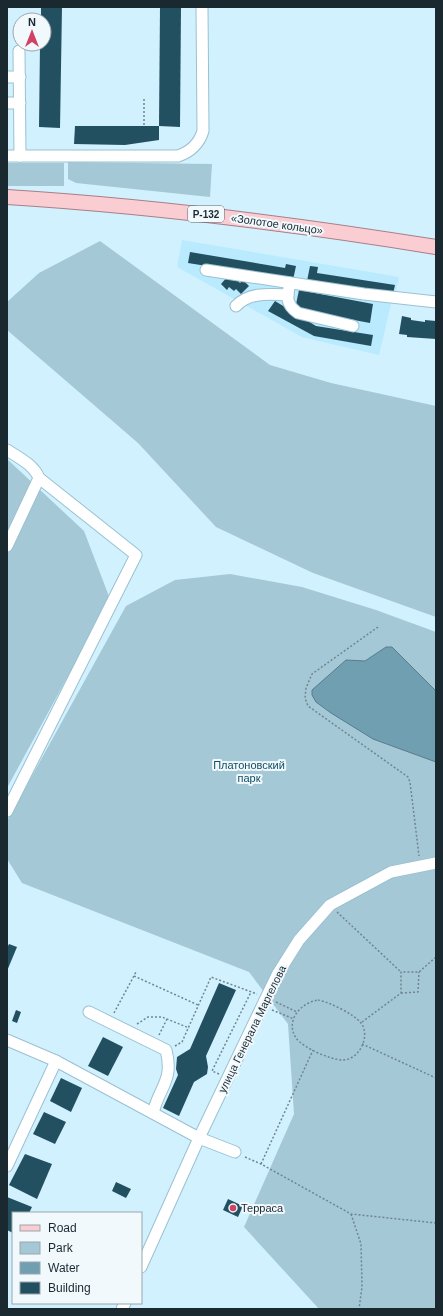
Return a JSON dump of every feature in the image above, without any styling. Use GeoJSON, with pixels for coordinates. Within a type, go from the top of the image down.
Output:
{"type":"FeatureCollection","features":[{"type":"Feature","properties":{"kind":"main road","name":"«Золотое кольцо»"},"geometry":{"type":"LineString","coordinates":[[7,197],[63,200],[194,213],[436,247]]}},
{"type":"Feature","properties":{"kind":"street"},"geometry":{"type":"LineString","coordinates":[[7,156],[178,156],[193,147],[203,132],[202,7]]}},
{"type":"Feature","properties":{"kind":"street"},"geometry":{"type":"LineString","coordinates":[[19,52],[20,156]]}},
{"type":"Feature","properties":{"kind":"street"},"geometry":{"type":"LineString","coordinates":[[7,77],[20,77]]}},
{"type":"Feature","properties":{"kind":"street"},"geometry":{"type":"LineString","coordinates":[[7,103],[20,103]]}},
{"type":"Feature","properties":{"kind":"street"},"geometry":{"type":"LineString","coordinates":[[206,270],[364,294],[436,302]]}},
{"type":"Feature","properties":{"kind":"street"},"geometry":{"type":"LineString","coordinates":[[290,283],[288,295],[290,306],[298,313],[353,326]]}},
{"type":"Feature","properties":{"kind":"street"},"geometry":{"type":"LineString","coordinates":[[236,306],[244,299],[250,297],[270,294],[288,295]]}},
{"type":"Feature","properties":{"kind":"street"},"geometry":{"type":"LineString","coordinates":[[7,450],[37,472],[40,478],[136,555],[7,811]]}},
{"type":"Feature","properties":{"kind":"street"},"geometry":{"type":"LineString","coordinates":[[7,546],[40,478]]}},
{"type":"Feature","properties":{"kind":"street","name":"улица Генерала Маргелова"},"geometry":{"type":"LineString","coordinates":[[142,1265],[199,1138],[277,975],[299,940],[330,905],[391,872],[436,862]]}},
{"type":"Feature","properties":{"kind":"street"},"geometry":{"type":"LineString","coordinates":[[90,1012],[166,1050],[169,1060],[169,1070],[154,1105],[153,1113]]}},
{"type":"Feature","properties":{"kind":"street"},"geometry":{"type":"LineString","coordinates":[[7,1040],[56,1061],[199,1138],[235,1152]]}},
{"type":"Feature","properties":{"kind":"street"},"geometry":{"type":"LineString","coordinates":[[7,1166],[56,1061]]}},
{"type":"Feature","properties":{"kind":"path"},"geometry":{"type":"LineString","coordinates":[[144,99],[144,126]]}},
{"type":"Feature","properties":{"kind":"path"},"geometry":{"type":"LineString","coordinates":[[378,627],[312,674],[306,688],[305,698],[308,706],[408,778],[410,782],[420,866]]}},
{"type":"Feature","properties":{"kind":"path"},"geometry":{"type":"LineString","coordinates":[[335,910],[401,972],[419,972],[436,956]]}},
{"type":"Feature","properties":{"kind":"path"},"geometry":{"type":"LineString","coordinates":[[110,1022],[136,972]]}},
{"type":"Feature","properties":{"kind":"path"},"geometry":{"type":"LineString","coordinates":[[401,972],[401,993]]}},
{"type":"Feature","properties":{"kind":"path"},"geometry":{"type":"LineString","coordinates":[[361,1023],[401,993],[418,992],[419,972]]}},
{"type":"Feature","properties":{"kind":"path"},"geometry":{"type":"LineString","coordinates":[[134,976],[199,1005]]}},
{"type":"Feature","properties":{"kind":"path"},"geometry":{"type":"LineString","coordinates":[[166,1050],[182,1042],[211,977],[260,995]]}},
{"type":"Feature","properties":{"kind":"path"},"geometry":{"type":"LineString","coordinates":[[220,1074],[212,1071],[251,992]]}},
{"type":"Feature","properties":{"kind":"path"},"geometry":{"type":"LineString","coordinates":[[272,1000],[297,1012]]}},
{"type":"Feature","properties":{"kind":"path"},"geometry":{"type":"LineString","coordinates":[[314,1001],[321,1001],[353,1015],[361,1023],[365,1032],[362,1044],[356,1055],[345,1060],[331,1058],[303,1044],[295,1037],[293,1028],[294,1019],[297,1012],[304,1005],[314,1001]]}},
{"type":"Feature","properties":{"kind":"path"},"geometry":{"type":"LineString","coordinates":[[268,1008],[294,1019]]}},
{"type":"Feature","properties":{"kind":"path"},"geometry":{"type":"LineString","coordinates":[[132,1033],[138,1024],[148,1017],[162,1017],[189,1028]]}},
{"type":"Feature","properties":{"kind":"path"},"geometry":{"type":"LineString","coordinates":[[155,1044],[167,1019]]}},
{"type":"Feature","properties":{"kind":"path"},"geometry":{"type":"LineString","coordinates":[[227,1041],[231,1043]]}},
{"type":"Feature","properties":{"kind":"path"},"geometry":{"type":"LineString","coordinates":[[362,1044],[436,1078]]}},
{"type":"Feature","properties":{"kind":"path"},"geometry":{"type":"LineString","coordinates":[[261,1164],[313,1050]]}},
{"type":"Feature","properties":{"kind":"path"},"geometry":{"type":"LineString","coordinates":[[235,1152],[261,1164],[351,1214],[436,1223]]}},
{"type":"Feature","properties":{"kind":"path"},"geometry":{"type":"LineString","coordinates":[[351,1214],[361,1244],[362,1287],[359,1309]]}},
{"type":"Feature","properties":{"kind":"shaded area"},"geometry":{"type":"Polygon","coordinates":[[[182,240],[399,277],[379,355],[302,337],[177,267],[182,240]]]}},
{"type":"Feature","properties":{"kind":"green space"},"geometry":{"type":"Polygon","coordinates":[[[68,162],[212,164],[210,197],[76,183],[68,179],[68,162]]]}},
{"type":"Feature","properties":{"kind":"green space"},"geometry":{"type":"Polygon","coordinates":[[[7,163],[64,163],[64,186],[7,186],[7,163]]]}},
{"type":"Feature","properties":{"kind":"green space"},"geometry":{"type":"Polygon","coordinates":[[[100,241],[270,365],[331,383],[436,406],[436,617],[313,573],[216,527],[138,443],[7,330],[7,302],[39,273],[100,241]]]}},
{"type":"Feature","properties":{"kind":"green space"},"geometry":{"type":"Polygon","coordinates":[[[7,459],[84,531],[110,599],[7,788],[7,459]]]}},
{"type":"Feature","properties":{"kind":"green space","name":"Платоновский парк"},"geometry":{"type":"Polygon","coordinates":[[[230,574],[302,587],[376,610],[436,632],[436,1309],[319,1309],[244,1227],[294,1114],[288,1024],[249,972],[22,883],[7,859],[7,821],[126,606],[175,580],[230,574]]]}},
{"type":"Feature","properties":{"kind":"water"},"geometry":{"type":"Polygon","coordinates":[[[386,647],[392,647],[436,691],[436,762],[373,739],[331,713],[316,702],[312,695],[312,690],[346,660],[365,661],[386,647]]]}},
{"type":"Feature","properties":{"kind":"building"},"geometry":{"type":"Polygon","coordinates":[[[41,7],[62,7],[60,128],[39,127],[40,52],[52,52],[52,12],[41,12],[41,7]]]}},
{"type":"Feature","properties":{"kind":"building"},"geometry":{"type":"Polygon","coordinates":[[[160,7],[181,7],[180,127],[159,126],[160,7]]]}},
{"type":"Feature","properties":{"kind":"building"},"geometry":{"type":"Polygon","coordinates":[[[75,126],[159,126],[159,140],[125,145],[74,144],[75,126]]]}},
{"type":"Feature","properties":{"kind":"building"},"geometry":{"type":"Polygon","coordinates":[[[190,252],[285,268],[286,264],[296,266],[293,280],[188,263],[190,252]]]}},
{"type":"Feature","properties":{"kind":"building"},"geometry":{"type":"Polygon","coordinates":[[[310,266],[318,267],[317,273],[395,285],[393,294],[307,281],[310,266]]]}},
{"type":"Feature","properties":{"kind":"building"},"geometry":{"type":"Polygon","coordinates":[[[228,276],[234,281],[236,279],[240,283],[243,280],[249,286],[241,294],[236,289],[234,291],[229,287],[227,290],[221,284],[228,276]]]}},
{"type":"Feature","properties":{"kind":"building"},"geometry":{"type":"Polygon","coordinates":[[[299,290],[373,304],[370,323],[295,309],[299,290]]]}},
{"type":"Feature","properties":{"kind":"building"},"geometry":{"type":"Polygon","coordinates":[[[275,301],[316,326],[373,335],[371,346],[314,336],[268,311],[275,301]]]}},
{"type":"Feature","properties":{"kind":"building"},"geometry":{"type":"Polygon","coordinates":[[[402,316],[411,318],[411,320],[425,322],[425,320],[436,321],[436,339],[407,337],[407,335],[399,334],[402,316]]]}},
{"type":"Feature","properties":{"kind":"building"},"geometry":{"type":"Polygon","coordinates":[[[9,944],[17,947],[7,971],[7,948],[9,944]]]}},
{"type":"Feature","properties":{"kind":"building"},"geometry":{"type":"Polygon","coordinates":[[[219,983],[236,990],[206,1056],[208,1067],[207,1074],[194,1082],[179,1116],[163,1108],[178,1075],[176,1069],[177,1057],[190,1049],[219,983]]]}},
{"type":"Feature","properties":{"kind":"building"},"geometry":{"type":"Polygon","coordinates":[[[16,1010],[21,1012],[17,1023],[12,1021],[16,1010]]]}},
{"type":"Feature","properties":{"kind":"building"},"geometry":{"type":"Polygon","coordinates":[[[103,1037],[123,1047],[108,1076],[88,1066],[103,1037]]]}},
{"type":"Feature","properties":{"kind":"building"},"geometry":{"type":"Polygon","coordinates":[[[61,1078],[82,1088],[71,1112],[50,1101],[61,1078]]]}},
{"type":"Feature","properties":{"kind":"building"},"geometry":{"type":"Polygon","coordinates":[[[44,1112],[66,1122],[55,1144],[33,1134],[44,1112]]]}},
{"type":"Feature","properties":{"kind":"building"},"geometry":{"type":"Polygon","coordinates":[[[25,1154],[52,1164],[37,1199],[9,1185],[25,1154]]]}},
{"type":"Feature","properties":{"kind":"building"},"geometry":{"type":"Polygon","coordinates":[[[116,1182],[131,1189],[126,1198],[112,1191],[116,1182]]]}},
{"type":"Feature","properties":{"kind":"building"},"geometry":{"type":"Polygon","coordinates":[[[7,1197],[32,1207],[30,1212],[12,1212],[12,1232],[7,1230],[7,1197]]]}},
{"type":"Feature","properties":{"kind":"building","name":"Терраса"},"geometry":{"type":"Polygon","coordinates":[[[228,1199],[243,1206],[238,1217],[223,1210],[228,1199]]]}},
{"type":"Feature","properties":{"kind":"place","name":"Терраса"},"geometry":{"type":"Point","coordinates":[233,1208]}}]}
